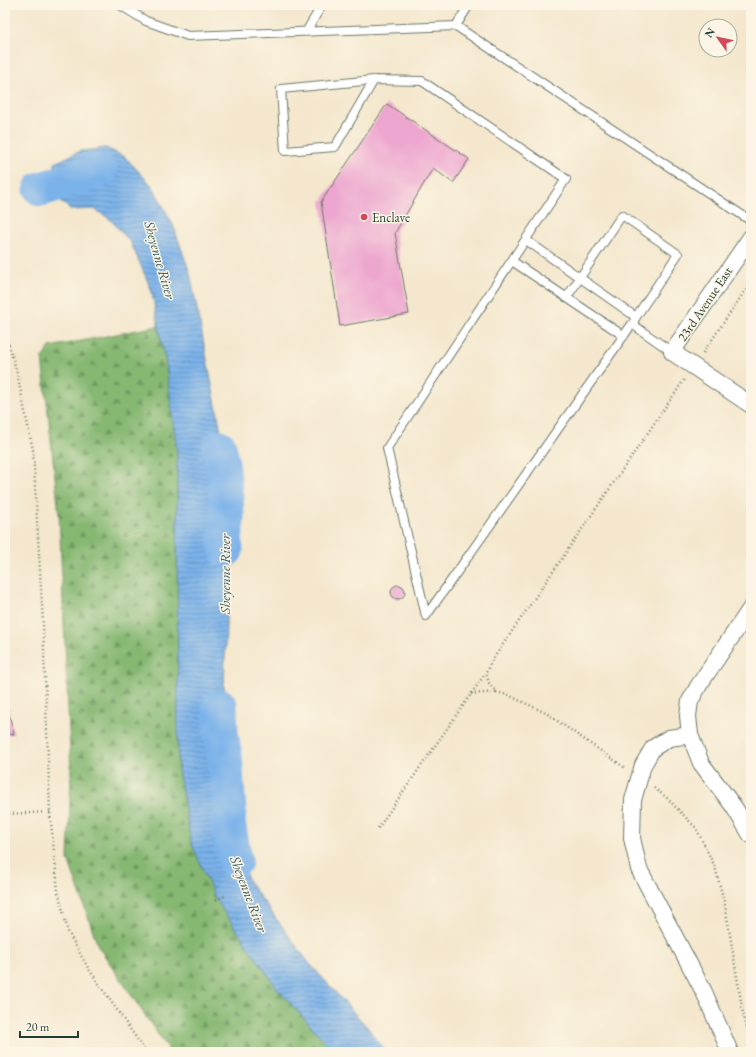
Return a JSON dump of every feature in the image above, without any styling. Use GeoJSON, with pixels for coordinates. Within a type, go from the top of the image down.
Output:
{"type":"FeatureCollection","features":[{"type":"Feature","properties":{"kind":"street","name":"23rd Avenue East"},"geometry":{"type":"LineString","coordinates":[[672,352],[751,237]]}},
{"type":"Feature","properties":{"kind":"street"},"geometry":{"type":"LineString","coordinates":[[672,352],[751,406]]}},
{"type":"Feature","properties":{"kind":"street"},"geometry":{"type":"LineString","coordinates":[[751,608],[699,684],[690,701],[688,716],[690,735],[701,763],[734,807],[751,835]]}},
{"type":"Feature","properties":{"kind":"street"},"geometry":{"type":"LineString","coordinates":[[690,735],[669,738],[653,748],[643,765],[633,800],[632,838],[639,869],[704,992],[730,1052]]}},
{"type":"Feature","properties":{"kind":"lane"},"geometry":{"type":"LineString","coordinates":[[120,5],[146,21],[188,36],[456,26],[751,221]]}},
{"type":"Feature","properties":{"kind":"lane"},"geometry":{"type":"LineString","coordinates":[[306,32],[322,5]]}},
{"type":"Feature","properties":{"kind":"lane"},"geometry":{"type":"LineString","coordinates":[[456,26],[469,5]]}},
{"type":"Feature","properties":{"kind":"lane"},"geometry":{"type":"LineString","coordinates":[[374,80],[335,147],[285,151],[280,88],[374,80],[422,81],[566,179],[387,448],[426,616],[624,336],[678,254],[622,215],[567,297]]}},
{"type":"Feature","properties":{"kind":"lane"},"geometry":{"type":"LineString","coordinates":[[526,240],[636,317]]}},
{"type":"Feature","properties":{"kind":"lane"},"geometry":{"type":"LineString","coordinates":[[512,261],[624,336]]}},
{"type":"Feature","properties":{"kind":"lane"},"geometry":{"type":"LineString","coordinates":[[632,324],[672,352]]}},
{"type":"Feature","properties":{"kind":"path"},"geometry":{"type":"LineString","coordinates":[[706,348],[751,282]]}},
{"type":"Feature","properties":{"kind":"path"},"geometry":{"type":"LineString","coordinates":[[5,333],[16,369],[33,450],[43,624],[50,812],[58,891],[68,932],[88,968],[146,1052]]}},
{"type":"Feature","properties":{"kind":"path"},"geometry":{"type":"LineString","coordinates":[[378,828],[486,673],[491,662],[679,386]]}},
{"type":"Feature","properties":{"kind":"path"},"geometry":{"type":"LineString","coordinates":[[486,673],[489,683],[496,692]]}},
{"type":"Feature","properties":{"kind":"path"},"geometry":{"type":"LineString","coordinates":[[471,694],[496,692],[508,695],[546,713],[666,797],[696,828],[716,867],[725,905],[743,1014],[751,1038]]}},
{"type":"Feature","properties":{"kind":"path"},"geometry":{"type":"LineString","coordinates":[[5,814],[50,812]]}},
{"type":"Feature","properties":{"kind":"path"},"geometry":{"type":"LineString","coordinates":[[216,900],[225,896]]}},
{"type":"Feature","properties":{"kind":"green space"},"geometry":{"type":"Polygon","coordinates":[[[158,326],[166,363],[177,451],[178,768],[191,842],[216,900],[277,988],[334,1052],[170,1052],[98,946],[68,859],[71,774],[59,514],[42,358],[50,347],[158,326]]]}},
{"type":"Feature","properties":{"kind":"water"},"geometry":{"type":"Polygon","coordinates":[[[106,148],[125,157],[153,187],[173,225],[190,273],[224,446],[228,563],[224,689],[225,769],[231,834],[249,882],[309,963],[368,1028],[386,1052],[334,1052],[277,988],[216,900],[191,842],[178,768],[177,452],[166,363],[151,289],[131,243],[110,219],[94,209],[71,210],[58,199],[54,181],[55,163],[80,151],[106,148]]]}},
{"type":"Feature","properties":{"kind":"building","name":"Enclave"},"geometry":{"type":"Polygon","coordinates":[[[387,104],[469,159],[453,183],[433,168],[395,233],[409,314],[340,326],[321,202],[387,104]]]}},
{"type":"Feature","properties":{"kind":"building"},"geometry":{"type":"Polygon","coordinates":[[[398,585],[403,587],[405,592],[403,597],[398,599],[393,597],[391,592],[393,587],[398,585]]]}},
{"type":"Feature","properties":{"kind":"building"},"geometry":{"type":"Polygon","coordinates":[[[5,698],[14,734],[5,735],[5,698]]]}},
{"type":"Feature","properties":{"kind":"waterway","name":"Sheyenne River"},"geometry":{"type":"LineString","coordinates":[[41,189],[100,171]]}},
{"type":"Feature","properties":{"kind":"waterway","name":"Sheyenne River"},"geometry":{"type":"LineString","coordinates":[[219,447],[226,499],[226,550]]}},
{"type":"Feature","properties":{"kind":"waterway","name":"Sheyenne River"},"geometry":{"type":"LineString","coordinates":[[220,706],[221,735],[225,756],[229,811],[228,822],[235,861]]}},
{"type":"Feature","properties":{"kind":"place","name":"Enclave"},"geometry":{"type":"Point","coordinates":[364,217]}}]}
